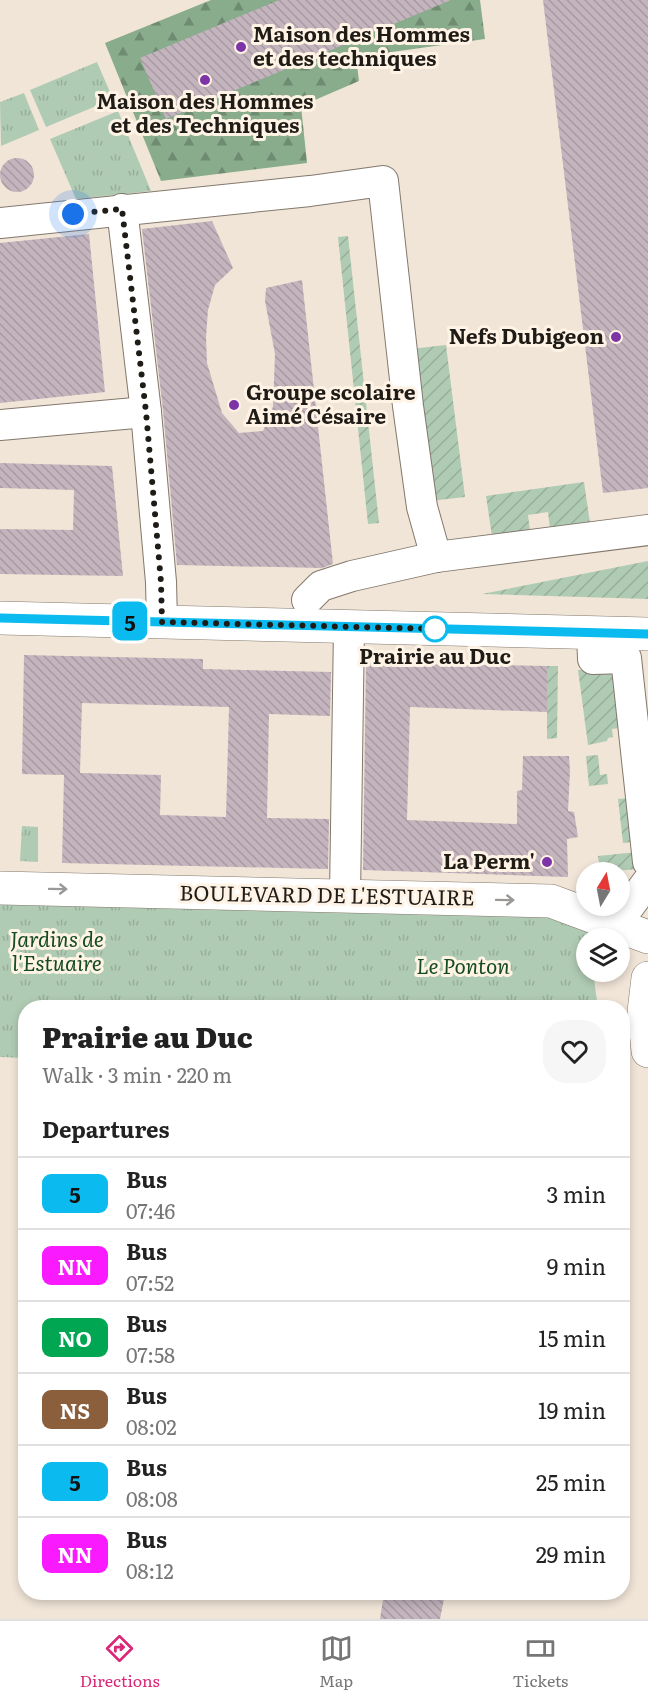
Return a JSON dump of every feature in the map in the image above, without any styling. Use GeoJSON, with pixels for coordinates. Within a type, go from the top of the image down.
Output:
{"type":"FeatureCollection","features":[{"type":"Feature","properties":{"kind":"main road"},"geometry":{"type":"LineString","coordinates":[[0,618],[648,634]]}},
{"type":"Feature","properties":{"kind":"main road","name":"BOULEVARD DE L'ESTUAIRE"},"geometry":{"type":"LineString","coordinates":[[0,888],[551,901],[648,937]]}},
{"type":"Feature","properties":{"kind":"main road"},"geometry":{"type":"LineString","coordinates":[[648,978],[644,1012],[648,1051]]}},
{"type":"Feature","properties":{"kind":"street"},"geometry":{"type":"LineString","coordinates":[[0,223],[383,182],[409,418],[422,507],[436,557]]}},
{"type":"Feature","properties":{"kind":"street"},"geometry":{"type":"LineString","coordinates":[[122,209],[146,412],[161,582],[162,622]]}},
{"type":"Feature","properties":{"kind":"street"},"geometry":{"type":"LineString","coordinates":[[0,425],[146,412]]}},
{"type":"Feature","properties":{"kind":"street"},"geometry":{"type":"LineString","coordinates":[[307,600],[321,586],[352,576],[436,557],[648,530]]}},
{"type":"Feature","properties":{"kind":"street"},"geometry":{"type":"LineString","coordinates":[[345,896],[349,627]]}},
{"type":"Feature","properties":{"kind":"street"},"geometry":{"type":"LineString","coordinates":[[592,633],[593,659],[626,658],[648,862]]}},
{"type":"Feature","properties":{"kind":"street"},"geometry":{"type":"LineString","coordinates":[[616,924],[648,881]]}},
{"type":"Feature","properties":{"kind":"green space"},"geometry":{"type":"Polygon","coordinates":[[[211,0],[480,0],[485,39],[356,57],[359,81],[301,106],[307,163],[161,181],[105,43],[211,0]]]}},
{"type":"Feature","properties":{"kind":"green space"},"geometry":{"type":"Polygon","coordinates":[[[97,62],[113,99],[46,127],[30,90],[97,62]]]}},
{"type":"Feature","properties":{"kind":"green space"},"geometry":{"type":"Polygon","coordinates":[[[24,93],[39,130],[1,146],[0,102],[24,93]]]}},
{"type":"Feature","properties":{"kind":"green space"},"geometry":{"type":"Polygon","coordinates":[[[118,111],[151,191],[76,199],[50,139],[118,111]]]}},
{"type":"Feature","properties":{"kind":"green space"},"geometry":{"type":"Polygon","coordinates":[[[348,236],[379,523],[368,524],[338,237],[348,236]]]}},
{"type":"Feature","properties":{"kind":"green space"},"geometry":{"type":"Polygon","coordinates":[[[446,345],[465,497],[430,501],[411,349],[446,345]]]}},
{"type":"Feature","properties":{"kind":"green space"},"geometry":{"type":"Polygon","coordinates":[[[584,482],[590,523],[550,529],[548,512],[528,515],[530,531],[492,536],[486,496],[584,482]]]}},
{"type":"Feature","properties":{"kind":"green space"},"geometry":{"type":"Polygon","coordinates":[[[648,561],[648,599],[482,594],[648,561]]]}},
{"type":"Feature","properties":{"kind":"green space"},"geometry":{"type":"Polygon","coordinates":[[[547,666],[558,666],[557,738],[547,739],[547,666]]]}},
{"type":"Feature","properties":{"kind":"green space"},"geometry":{"type":"Polygon","coordinates":[[[617,669],[620,728],[612,729],[613,737],[608,738],[607,741],[588,745],[578,670],[617,669]]]}},
{"type":"Feature","properties":{"kind":"green space"},"geometry":{"type":"Polygon","coordinates":[[[598,755],[600,775],[607,774],[608,784],[589,786],[586,756],[598,755]]]}},
{"type":"Feature","properties":{"kind":"green space"},"geometry":{"type":"Polygon","coordinates":[[[639,797],[632,842],[623,843],[618,799],[639,797]]]}},
{"type":"Feature","properties":{"kind":"green space"},"geometry":{"type":"Polygon","coordinates":[[[22,826],[38,827],[38,862],[20,861],[22,826]]]}},
{"type":"Feature","properties":{"kind":"green space"},"geometry":{"type":"Polygon","coordinates":[[[637,852],[639,869],[630,870],[630,862],[599,862],[598,856],[637,852]]]}},
{"type":"Feature","properties":{"kind":"green space","name":"Jardins de l'Estuaire"},"geometry":{"type":"Polygon","coordinates":[[[0,895],[520,908],[586,928],[576,928],[576,982],[594,982],[597,1000],[18,1000],[18,1058],[0,1057],[0,895]]]}},
{"type":"Feature","properties":{"kind":"building","name":"Maison des Hommes et des Techniques"},"geometry":{"type":"Polygon","coordinates":[[[279,0],[451,0],[166,119],[140,58],[279,0]]]}},
{"type":"Feature","properties":{"kind":"building","name":"Nefs Dubigeon"},"geometry":{"type":"Polygon","coordinates":[[[543,0],[648,0],[648,488],[603,493],[543,0]]]}},
{"type":"Feature","properties":{"kind":"building"},"geometry":{"type":"Polygon","coordinates":[[[17,158],[29,163],[34,175],[29,187],[17,192],[5,187],[0,175],[5,163],[17,158]]]}},
{"type":"Feature","properties":{"kind":"building","name":"Groupe scolaire Aimé Césaire"},"geometry":{"type":"Polygon","coordinates":[[[212,221],[233,268],[215,285],[208,310],[207,363],[222,413],[239,433],[263,431],[273,407],[275,354],[265,301],[266,288],[302,280],[333,564],[322,568],[177,565],[163,410],[142,229],[212,221]]]}},
{"type":"Feature","properties":{"kind":"building"},"geometry":{"type":"Polygon","coordinates":[[[89,234],[105,392],[0,403],[0,243],[89,234]]]}},
{"type":"Feature","properties":{"kind":"building"},"geometry":{"type":"Polygon","coordinates":[[[0,463],[112,466],[123,576],[0,574],[0,529],[73,530],[74,490],[0,488],[0,463]]]}},
{"type":"Feature","properties":{"kind":"building"},"geometry":{"type":"Polygon","coordinates":[[[24,655],[203,659],[203,669],[331,672],[330,716],[269,714],[267,818],[329,819],[328,869],[62,863],[64,775],[22,774],[24,655]],[[82,703],[80,773],[161,775],[160,815],[226,817],[229,707],[82,703]]]}},
{"type":"Feature","properties":{"kind":"building"},"geometry":{"type":"Polygon","coordinates":[[[366,663],[547,666],[547,712],[410,707],[407,820],[517,824],[517,791],[522,790],[523,756],[569,756],[568,811],[574,812],[578,837],[567,839],[568,877],[363,870],[366,663]]]}},
{"type":"Feature","properties":{"kind":"building"},"geometry":{"type":"Polygon","coordinates":[[[383,1600],[444,1600],[440,1619],[380,1619],[383,1600]]]}},
{"type":"Feature","properties":{"kind":"bus line","name":"5"},"geometry":{"type":"LineString","coordinates":[[0,618],[648,634]]}},
{"type":"Feature","properties":{"kind":"place","name":"Maison des Hommes et des techniques"},"geometry":{"type":"Point","coordinates":[241,47]}},
{"type":"Feature","properties":{"kind":"place","name":"Maison des Hommes et des Techniques"},"geometry":{"type":"Point","coordinates":[205,80]}},
{"type":"Feature","properties":{"kind":"place","name":"Nefs Dubigeon"},"geometry":{"type":"Point","coordinates":[616,337]}},
{"type":"Feature","properties":{"kind":"place","name":"Groupe scolaire Aimé Césaire"},"geometry":{"type":"Point","coordinates":[234,405]}},
{"type":"Feature","properties":{"kind":"place","name":"Prairie au Duc"},"geometry":{"type":"Point","coordinates":[435,629]}},
{"type":"Feature","properties":{"kind":"place","name":"La Perm'"},"geometry":{"type":"Point","coordinates":[547,862]}},
{"type":"Feature","properties":{"kind":"route"},"geometry":{"type":"LineString","coordinates":[[73,214],[122,209],[146,412],[161,582],[162,622],[438,629],[435,629]]}},
{"type":"Feature","properties":{"kind":"park label","name":"Le Ponton"},"geometry":{"type":"Point","coordinates":[463,967]}}]}
